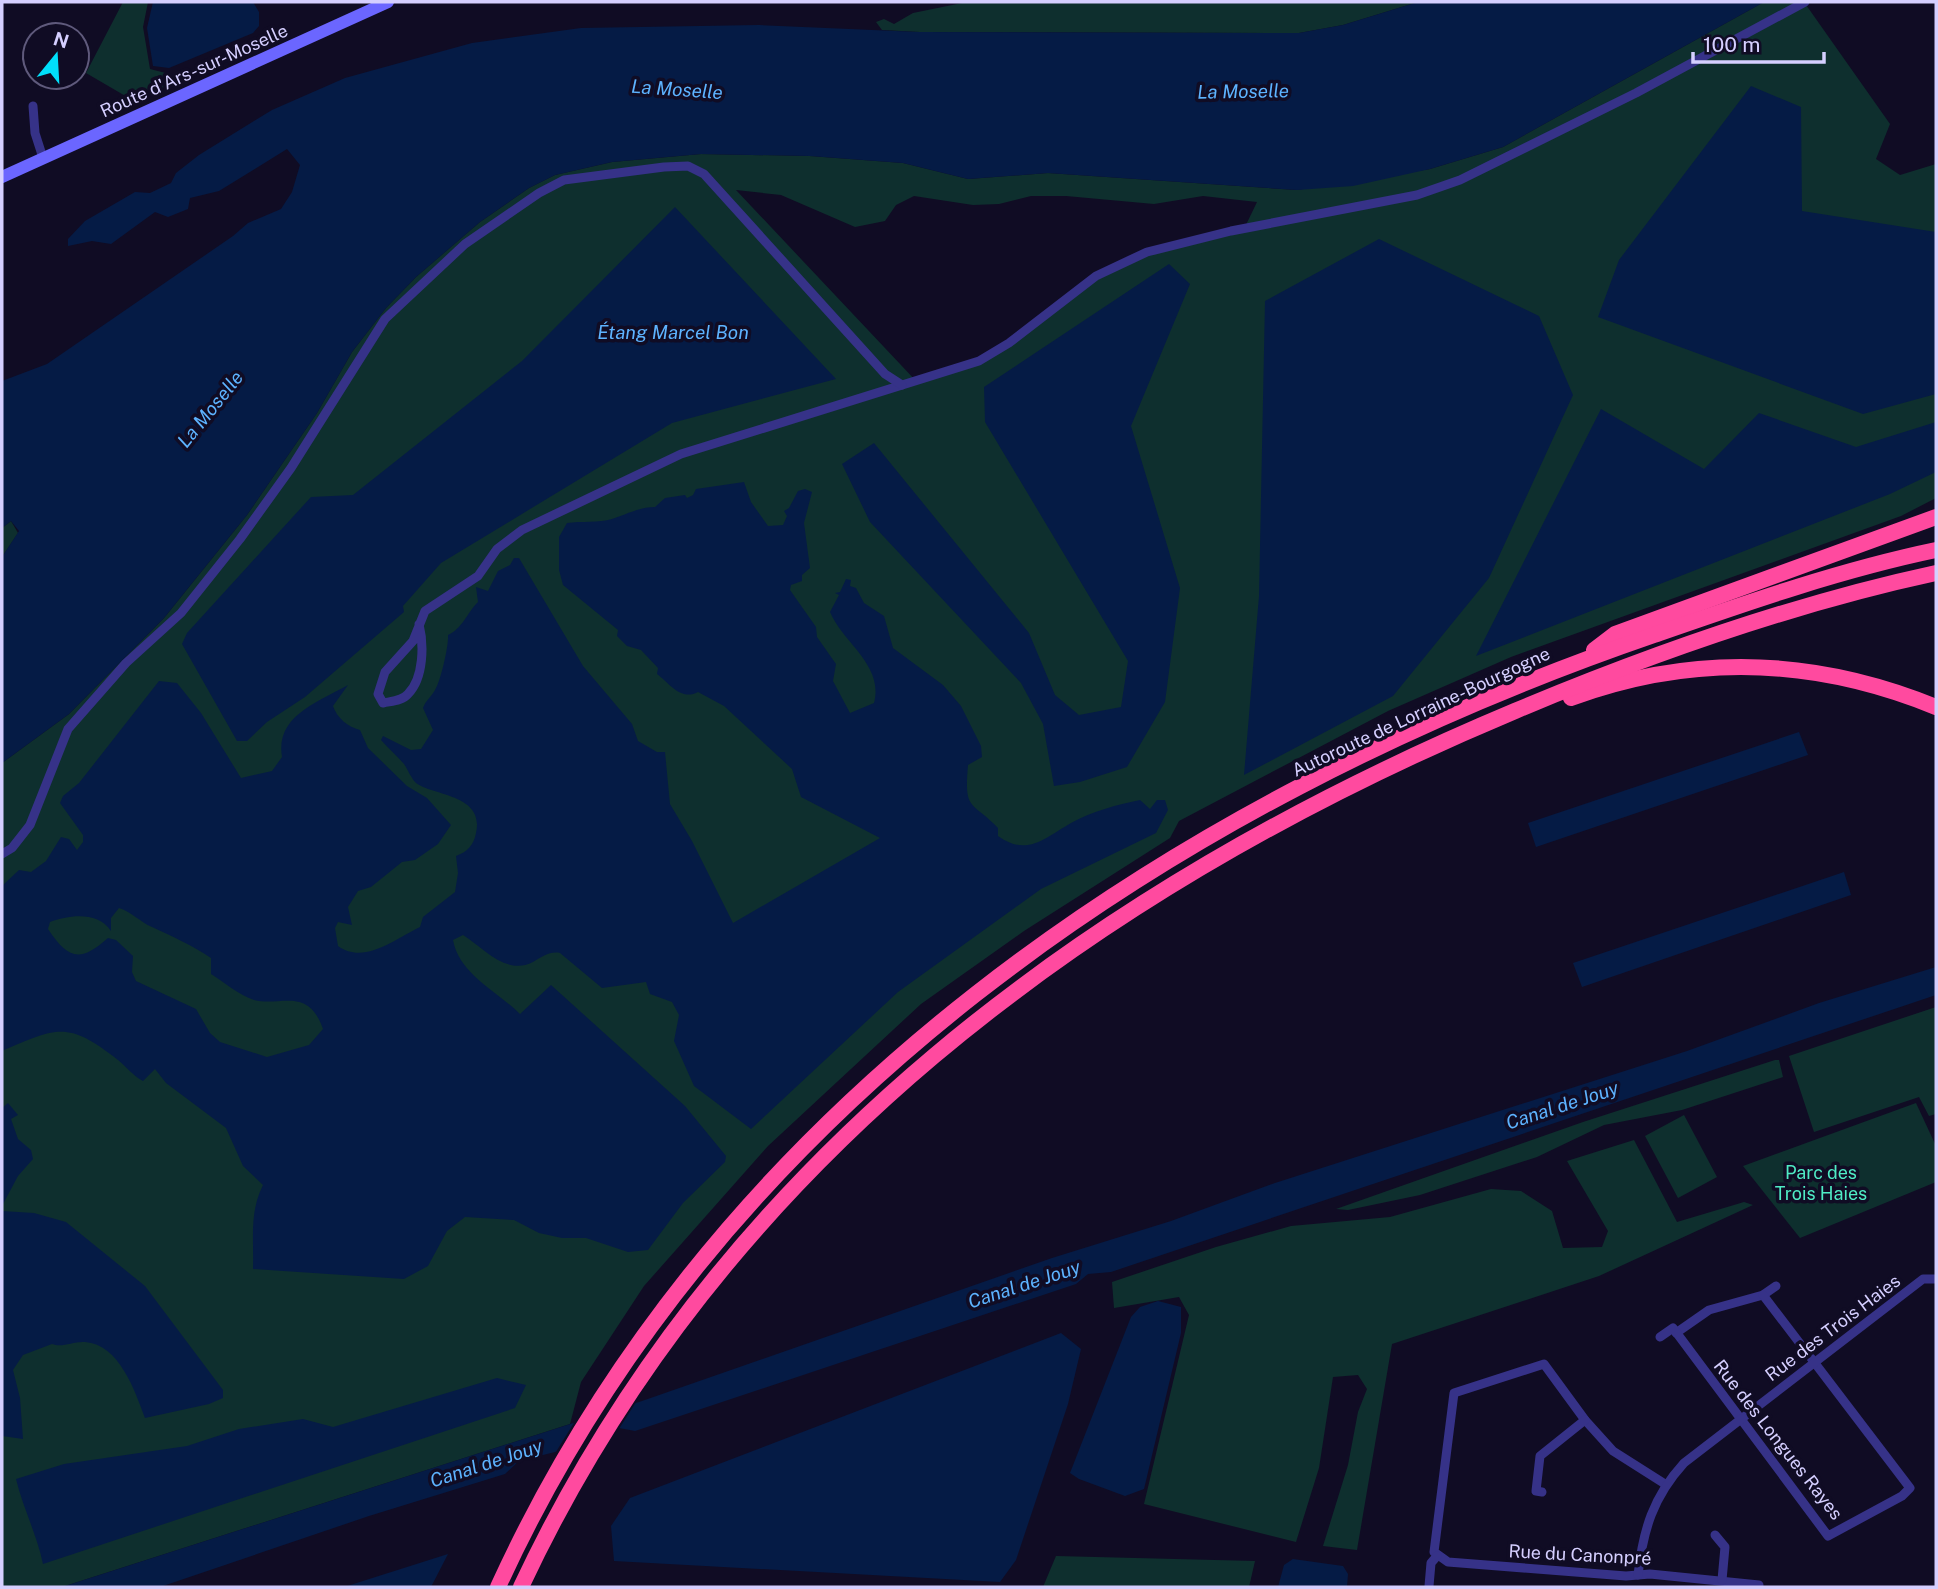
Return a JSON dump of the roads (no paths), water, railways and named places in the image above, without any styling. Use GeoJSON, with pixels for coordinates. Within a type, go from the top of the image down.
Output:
{"type":"FeatureCollection","features":[{"type":"Feature","properties":{"kind":"highway"},"geometry":{"type":"LineString","coordinates":[[1581,660],[1615,635],[1936,517]]}},
{"type":"Feature","properties":{"kind":"highway","name":"Autoroute de Lorraine-Bourgogne"},"geometry":{"type":"LineString","coordinates":[[498,1587],[558,1470],[615,1379],[700,1263],[816,1132],[921,1036],[998,977],[1092,910],[1243,819],[1402,738],[1581,660],[1755,600],[1936,549]]}},
{"type":"Feature","properties":{"kind":"highway","name":"Autoroute de Lorraine-Bourgogne"},"geometry":{"type":"LineString","coordinates":[[521,1587],[587,1461],[635,1384],[717,1274],[804,1174],[892,1089],[987,1010],[1051,962],[1202,866],[1313,804],[1459,734],[1597,676],[1698,640],[1802,608],[1936,573]]}},
{"type":"Feature","properties":{"kind":"highway"},"geometry":{"type":"LineString","coordinates":[[1459,734],[1621,681],[1722,665],[1790,667],[1837,675],[1894,690],[1936,707]]}},
{"type":"Feature","properties":{"kind":"main road","name":"Route d'Ars-sur-Moselle"},"geometry":{"type":"LineString","coordinates":[[2,177],[388,2]]}},
{"type":"Feature","properties":{"kind":"street"},"geometry":{"type":"LineString","coordinates":[[419,624],[422,656],[410,693],[401,700],[383,703],[378,694],[385,672],[413,641],[419,624],[425,611],[478,576],[497,550],[522,530],[681,454],[979,361],[1009,343],[1096,276],[1147,252],[1244,229],[1417,195],[1460,180],[1636,93],[1805,2]]}},
{"type":"Feature","properties":{"kind":"street"},"geometry":{"type":"LineString","coordinates":[[33,106],[36,133],[48,156]]}},
{"type":"Feature","properties":{"kind":"street"},"geometry":{"type":"LineString","coordinates":[[2,855],[12,848],[30,824],[68,729],[125,663],[181,613],[240,539],[291,468],[385,319],[465,244],[540,193],[564,180],[664,167],[688,166],[704,174],[885,374],[902,385]]}},
{"type":"Feature","properties":{"kind":"street","name":"Rue des Trois Haies"},"geometry":{"type":"LineString","coordinates":[[1638,1575],[1644,1528],[1665,1484],[1695,1454],[1923,1279],[1936,1279]]}},
{"type":"Feature","properties":{"kind":"street"},"geometry":{"type":"LineString","coordinates":[[1660,1337],[1673,1328],[1676,1333],[1709,1310],[1763,1295],[1776,1286]]}},
{"type":"Feature","properties":{"kind":"street","name":"Rue des Longues Rayes"},"geometry":{"type":"LineString","coordinates":[[1676,1333],[1828,1536],[1902,1496],[1910,1488],[1763,1295]]}},
{"type":"Feature","properties":{"kind":"street"},"geometry":{"type":"LineString","coordinates":[[1429,1586],[1431,1563],[1437,1556],[1434,1545],[1454,1393],[1544,1364],[1585,1420],[1613,1451],[1665,1484]]}},
{"type":"Feature","properties":{"kind":"street"},"geometry":{"type":"LineString","coordinates":[[1542,1492],[1536,1491],[1540,1456],[1585,1420]]}},
{"type":"Feature","properties":{"kind":"street"},"geometry":{"type":"LineString","coordinates":[[1715,1535],[1725,1547],[1722,1580]]}},
{"type":"Feature","properties":{"kind":"street","name":"Rue du Canonpré"},"geometry":{"type":"LineString","coordinates":[[1437,1556],[1448,1562],[1722,1580],[1759,1585]]}},
{"type":"Feature","properties":{"kind":"water"},"geometry":{"type":"Polygon","coordinates":[[[153,2],[253,2],[259,12],[259,26],[253,33],[169,68],[153,66],[147,28],[153,2]]]}},
{"type":"Feature","properties":{"kind":"water","name":"La Moselle"},"geometry":{"type":"Polygon","coordinates":[[[1418,2],[1764,2],[1503,147],[1430,169],[1353,186],[1297,190],[1048,173],[968,179],[903,163],[810,156],[701,154],[612,162],[555,175],[529,188],[480,222],[416,277],[386,308],[352,352],[317,413],[247,515],[164,618],[69,714],[2,763],[2,557],[19,531],[11,521],[2,528],[2,381],[47,364],[248,223],[281,209],[292,192],[300,165],[287,149],[219,191],[190,198],[188,209],[168,217],[155,212],[111,244],[92,241],[68,246],[68,239],[85,221],[135,192],[150,193],[171,183],[176,173],[199,155],[272,110],[345,78],[472,43],[581,28],[759,25],[919,32],[1299,33],[1343,25],[1418,2]]]}},
{"type":"Feature","properties":{"kind":"water"},"geometry":{"type":"Polygon","coordinates":[[[1751,86],[1801,107],[1802,211],[1936,232],[1936,394],[1863,414],[1598,317],[1619,260],[1751,86]]]}},
{"type":"Feature","properties":{"kind":"water","name":"Étang Marcel Bon"},"geometry":{"type":"Polygon","coordinates":[[[675,207],[836,379],[672,423],[441,563],[403,606],[404,612],[305,697],[267,722],[247,741],[237,741],[182,644],[187,633],[311,497],[353,495],[522,361],[675,207]]]}},
{"type":"Feature","properties":{"kind":"water"},"geometry":{"type":"Polygon","coordinates":[[[1379,239],[1539,316],[1573,395],[1489,578],[1393,696],[1244,775],[1259,596],[1265,301],[1379,239]]]}},
{"type":"Feature","properties":{"kind":"water"},"geometry":{"type":"Polygon","coordinates":[[[1169,264],[1190,284],[1131,426],[1180,588],[1165,702],[1127,767],[1080,782],[1054,786],[1043,724],[1021,683],[870,522],[842,464],[874,443],[1029,633],[1055,695],[1079,715],[1121,707],[1128,661],[985,422],[984,387],[1169,264]]]}},
{"type":"Feature","properties":{"kind":"water"},"geometry":{"type":"Polygon","coordinates":[[[1601,409],[1704,469],[1759,413],[1856,447],[1936,422],[1936,472],[1890,494],[1476,656],[1601,409]]]}},
{"type":"Feature","properties":{"kind":"water"},"geometry":{"type":"Polygon","coordinates":[[[744,482],[751,502],[768,526],[783,525],[787,516],[784,511],[789,508],[798,491],[805,489],[812,492],[804,523],[810,568],[802,575],[802,581],[791,585],[790,590],[816,627],[817,637],[836,664],[833,681],[850,713],[874,703],[876,689],[868,666],[830,612],[839,595],[835,593],[840,592],[846,579],[851,580],[850,586],[856,588],[864,603],[884,616],[893,648],[943,685],[961,706],[981,746],[982,757],[968,765],[967,791],[971,804],[998,828],[998,836],[1008,842],[1027,845],[1105,809],[1140,800],[1150,809],[1157,800],[1165,800],[1168,810],[1156,833],[1041,889],[898,992],[751,1129],[694,1086],[674,1041],[679,1015],[672,1002],[650,994],[646,982],[602,988],[560,953],[514,966],[496,959],[463,935],[453,940],[457,952],[463,963],[480,981],[520,1014],[551,985],[685,1106],[726,1156],[725,1162],[683,1203],[648,1250],[628,1252],[586,1238],[562,1238],[539,1233],[514,1220],[465,1217],[447,1231],[428,1266],[404,1279],[253,1269],[254,1216],[263,1185],[243,1166],[226,1128],[166,1083],[155,1069],[143,1081],[101,1047],[74,1034],[50,1033],[2,1051],[2,886],[19,870],[31,872],[46,861],[61,837],[69,839],[77,850],[83,842],[83,835],[60,803],[63,796],[79,783],[159,681],[177,683],[201,713],[241,778],[272,771],[282,757],[285,731],[292,721],[312,704],[348,685],[333,706],[337,714],[347,724],[360,730],[368,748],[407,786],[427,798],[451,825],[438,844],[415,860],[402,862],[371,887],[358,891],[348,907],[352,925],[338,922],[335,928],[338,946],[358,953],[369,952],[420,927],[423,917],[455,892],[458,873],[456,856],[472,844],[477,820],[465,803],[416,783],[404,764],[381,740],[383,736],[411,750],[421,749],[433,730],[423,708],[440,679],[448,635],[461,625],[478,602],[476,587],[488,591],[498,571],[510,565],[514,558],[519,558],[583,666],[632,724],[638,741],[657,752],[665,752],[670,804],[692,841],[733,923],[880,838],[801,797],[792,769],[724,706],[698,692],[686,694],[676,690],[657,674],[658,668],[641,650],[627,646],[617,636],[618,630],[563,585],[559,570],[559,537],[567,523],[612,519],[639,509],[655,507],[665,498],[685,495],[687,498],[693,495],[696,489],[744,482]],[[119,908],[111,918],[111,931],[99,920],[83,916],[50,922],[48,929],[62,947],[75,954],[90,951],[108,938],[116,940],[133,956],[132,972],[136,981],[196,1009],[210,1033],[220,1042],[267,1057],[309,1045],[323,1029],[310,1007],[301,1003],[254,1000],[237,992],[211,974],[211,958],[119,908]]]}},
{"type":"Feature","properties":{"kind":"water"},"geometry":{"type":"Polygon","coordinates":[[[1799,732],[1808,755],[1536,847],[1528,823],[1799,732]]]}},
{"type":"Feature","properties":{"kind":"water"},"geometry":{"type":"Polygon","coordinates":[[[1844,872],[1851,895],[1582,987],[1573,963],[1844,872]]]}},
{"type":"Feature","properties":{"kind":"water","name":"Canal de Jouy"},"geometry":{"type":"Polygon","coordinates":[[[1936,967],[1936,995],[1111,1272],[1088,1274],[1076,1284],[635,1431],[619,1428],[559,1451],[519,1461],[505,1474],[369,1516],[160,1587],[62,1587],[642,1401],[1275,1183],[1687,1051],[1819,1003],[1936,967]]]}},
{"type":"Feature","properties":{"kind":"water"},"geometry":{"type":"Polygon","coordinates":[[[8,1103],[18,1115],[11,1119],[18,1139],[31,1150],[33,1159],[18,1176],[2,1206],[2,1108],[8,1103]]]}},
{"type":"Feature","properties":{"kind":"water"},"geometry":{"type":"Polygon","coordinates":[[[2,1211],[34,1213],[66,1222],[145,1286],[223,1390],[223,1398],[209,1404],[145,1418],[131,1383],[107,1351],[85,1342],[52,1344],[23,1355],[13,1370],[20,1398],[23,1439],[2,1436],[2,1211]]]}},
{"type":"Feature","properties":{"kind":"water"},"geometry":{"type":"Polygon","coordinates":[[[1158,1301],[1181,1307],[1181,1333],[1144,1489],[1125,1496],[1070,1473],[1131,1317],[1140,1307],[1158,1301]]]}},
{"type":"Feature","properties":{"kind":"water"},"geometry":{"type":"Polygon","coordinates":[[[1061,1333],[1081,1349],[1068,1404],[1016,1560],[1000,1582],[614,1561],[611,1526],[630,1498],[1061,1333]]]}},
{"type":"Feature","properties":{"kind":"water"},"geometry":{"type":"Polygon","coordinates":[[[497,1378],[526,1385],[515,1408],[43,1564],[16,1479],[64,1464],[187,1446],[239,1429],[303,1419],[333,1427],[497,1378]]]}},
{"type":"Feature","properties":{"kind":"water"},"geometry":{"type":"Polygon","coordinates":[[[448,1554],[431,1587],[344,1587],[448,1554]]]}},
{"type":"Feature","properties":{"kind":"water"},"geometry":{"type":"Polygon","coordinates":[[[1293,1559],[1343,1566],[1348,1574],[1347,1587],[1278,1587],[1284,1565],[1293,1559]]]}},
{"type":"Feature","properties":{"kind":"park label","name":"Parc des Trois Haies"},"geometry":{"type":"Point","coordinates":[1821,1183]}}]}
